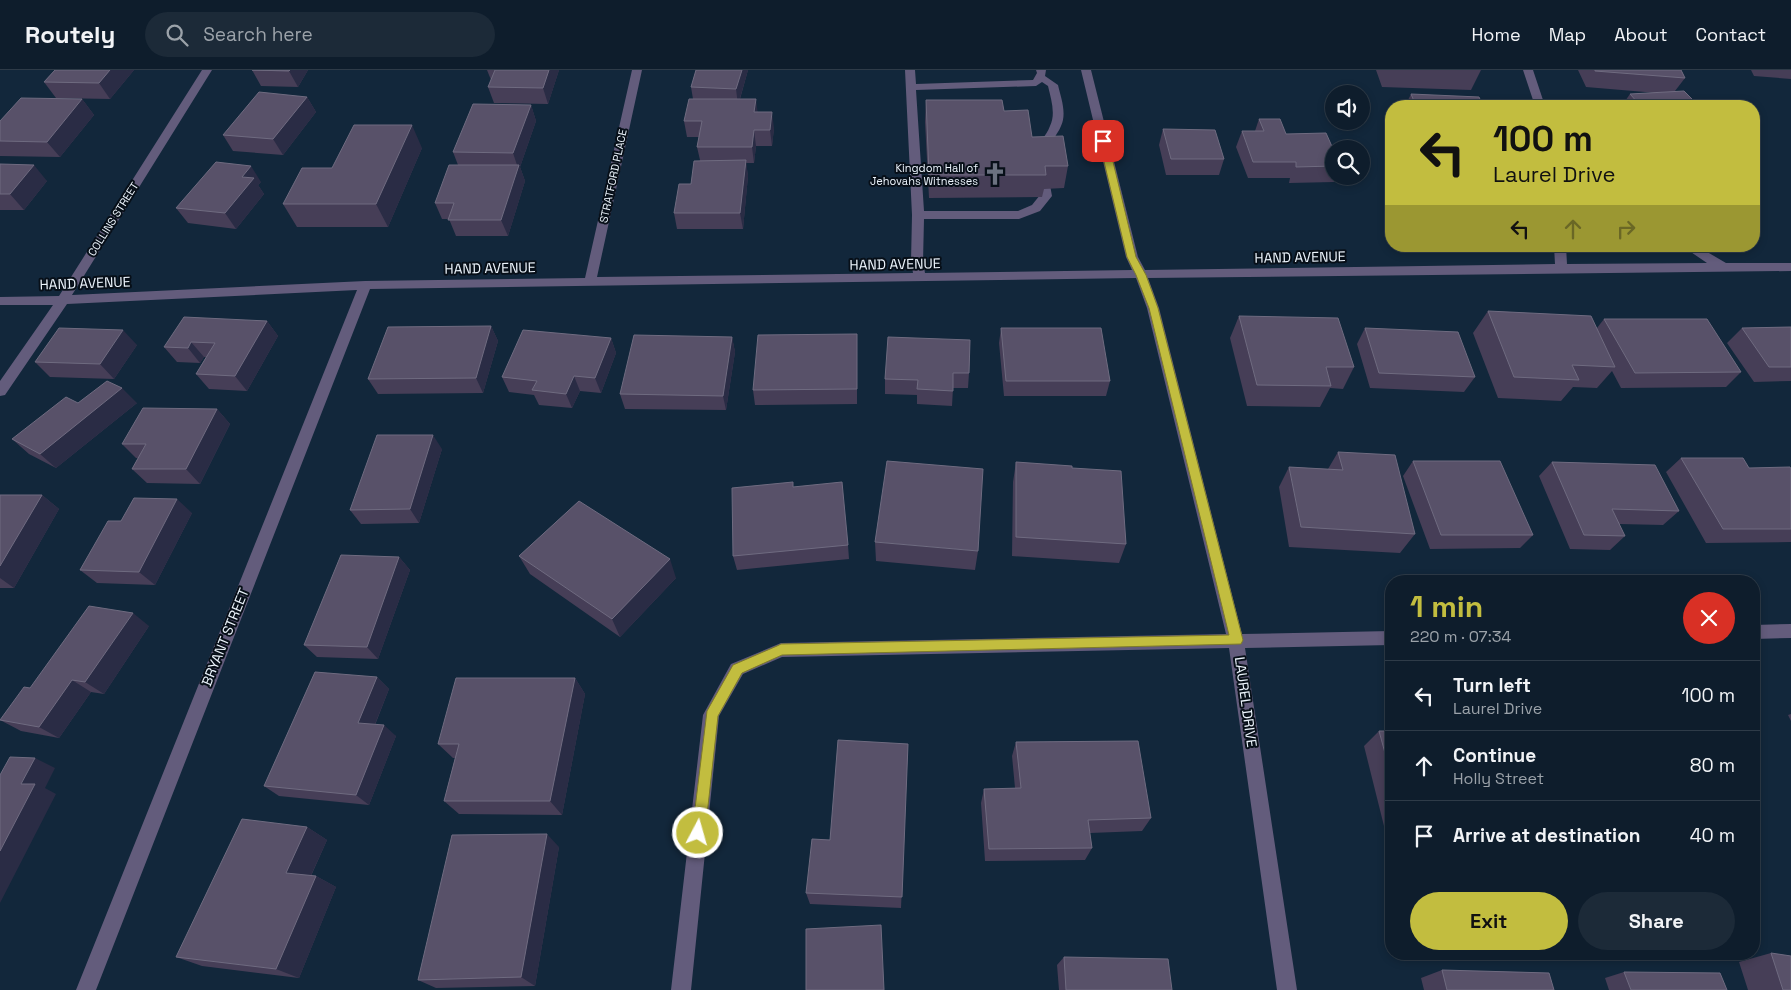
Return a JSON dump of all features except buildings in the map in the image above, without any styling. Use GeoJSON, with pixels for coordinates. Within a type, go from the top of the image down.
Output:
{"type":"FeatureCollection","features":[{"type":"Feature","properties":{"kind":"street","name":"COLLINS STREET"},"geometry":{"type":"LineString","coordinates":[[0,391],[63,300],[207,70]]}},
{"type":"Feature","properties":{"kind":"street","name":"STRATFORD PLACE"},"geometry":{"type":"LineString","coordinates":[[590,282],[637,70]]}},
{"type":"Feature","properties":{"kind":"street"},"geometry":{"type":"LineString","coordinates":[[910,70],[918,215],[917,262],[920,278]]}},
{"type":"Feature","properties":{"kind":"street","name":"LAUREL DRIVE"},"geometry":{"type":"LineString","coordinates":[[1086,70],[1132,257],[1153,308],[1236,640],[1287,990]]}},
{"type":"Feature","properties":{"kind":"street"},"geometry":{"type":"LineString","coordinates":[[1528,70],[1538,100]]}},
{"type":"Feature","properties":{"kind":"street"},"geometry":{"type":"LineString","coordinates":[[911,87],[1036,83],[1041,73],[1054,86],[1058,118],[1056,125],[1042,148],[1042,159]]}},
{"type":"Feature","properties":{"kind":"street"},"geometry":{"type":"LineString","coordinates":[[918,215],[1019,215],[1036,208],[1046,196],[1046,188]]}},
{"type":"Feature","properties":{"kind":"street"},"geometry":{"type":"LineString","coordinates":[[1560,252],[1561,268]]}},
{"type":"Feature","properties":{"kind":"street"},"geometry":{"type":"LineString","coordinates":[[1698,252],[1723,268]]}},
{"type":"Feature","properties":{"kind":"street","name":"HAND AVENUE"},"geometry":{"type":"LineString","coordinates":[[0,300],[63,300],[364,285],[1561,268],[1791,267]]}},
{"type":"Feature","properties":{"kind":"street","name":"BRYANT STREET"},"geometry":{"type":"LineString","coordinates":[[86,990],[364,285]]}},
{"type":"Feature","properties":{"kind":"street"},"geometry":{"type":"LineString","coordinates":[[1760,632],[1791,631]]}},
{"type":"Feature","properties":{"kind":"street"},"geometry":{"type":"LineString","coordinates":[[681,990],[712,715],[737,669],[781,650],[1385,638]]}},
{"type":"Feature","properties":{"kind":"place","name":"Kingdom Hall of Jehovahs Witnesses"},"geometry":{"type":"Point","coordinates":[995,174]}},
{"type":"Feature","properties":{"kind":"route"},"geometry":{"type":"LineString","coordinates":[[698,833],[712,715],[737,669],[781,650],[1236,640],[1153,308],[1132,257],[1103,141]]}}]}
